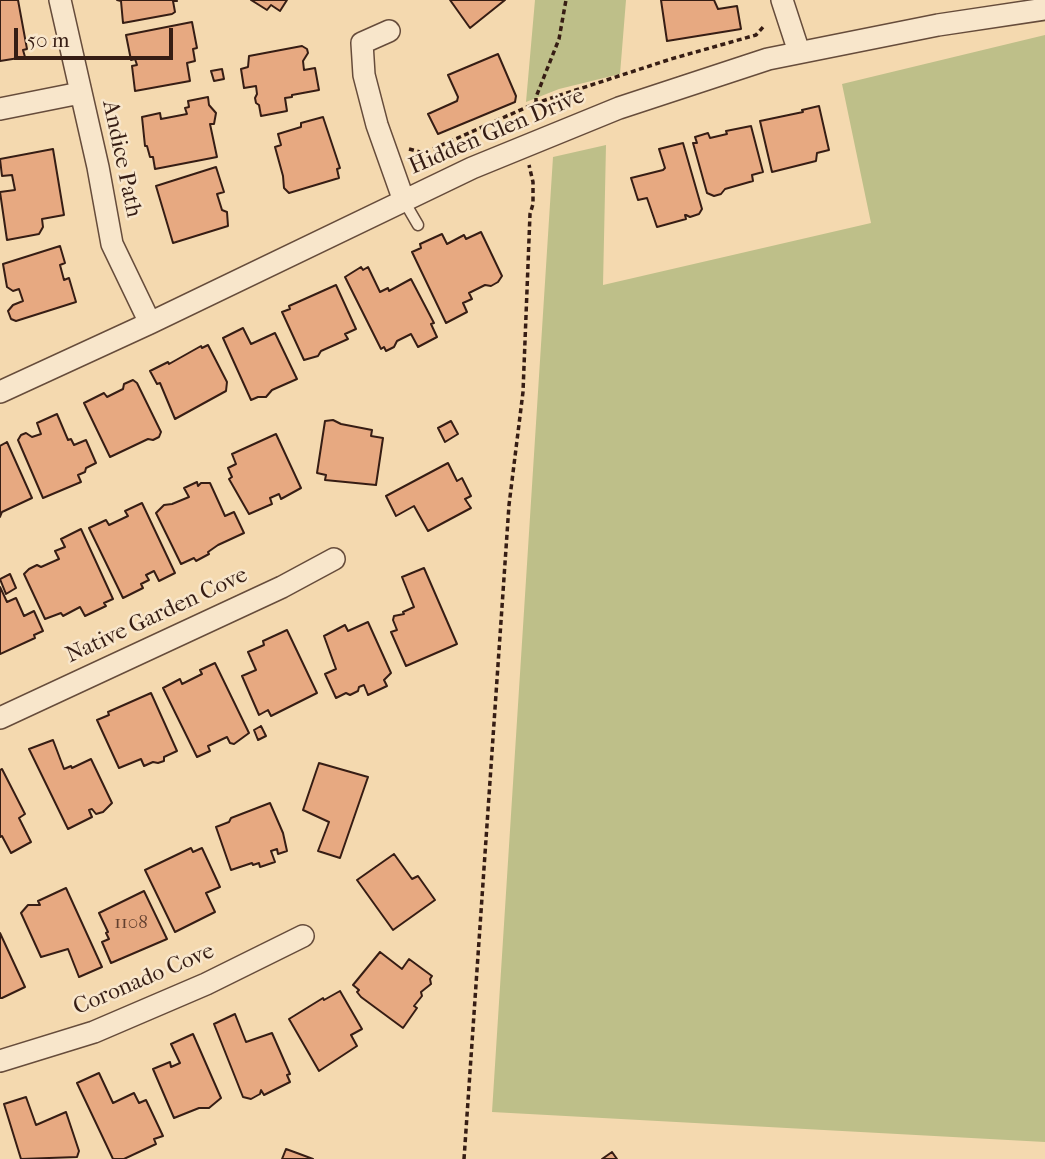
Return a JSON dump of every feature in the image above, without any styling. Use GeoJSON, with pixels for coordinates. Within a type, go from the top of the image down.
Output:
{"type":"FeatureCollection","features":[{"type":"Feature","properties":{"kind":"street","name":"Andice Path"},"geometry":{"type":"LineString","coordinates":[[60,0],[98,167],[112,244],[150,323]]}},
{"type":"Feature","properties":{"kind":"street"},"geometry":{"type":"LineString","coordinates":[[782,0],[799,52]]}},
{"type":"Feature","properties":{"kind":"street","name":"Hidden Glen Drive"},"geometry":{"type":"LineString","coordinates":[[0,392],[472,168],[619,108],[768,59],[938,25],[1045,9]]}},
{"type":"Feature","properties":{"kind":"street"},"geometry":{"type":"LineString","coordinates":[[388,32],[362,43],[364,75],[377,125],[404,201]]}},
{"type":"Feature","properties":{"kind":"street"},"geometry":{"type":"LineString","coordinates":[[0,109],[80,93]]}},
{"type":"Feature","properties":{"kind":"street","name":"Native Garden Cove"},"geometry":{"type":"LineString","coordinates":[[0,718],[282,587],[334,559]]}},
{"type":"Feature","properties":{"kind":"street","name":"Coronado Cove"},"geometry":{"type":"LineString","coordinates":[[0,1061],[94,1032],[205,984],[303,936]]}},
{"type":"Feature","properties":{"kind":"lane"},"geometry":{"type":"LineString","coordinates":[[404,201],[418,225]]}},
{"type":"Feature","properties":{"kind":"path"},"geometry":{"type":"LineString","coordinates":[[536,103],[559,39],[566,0]]}},
{"type":"Feature","properties":{"kind":"path"},"geometry":{"type":"LineString","coordinates":[[404,147],[424,153],[536,103],[671,59],[756,35],[764,26]]}},
{"type":"Feature","properties":{"kind":"path"},"geometry":{"type":"LineString","coordinates":[[464,1159],[509,505],[523,392],[530,214],[533,204],[533,182],[529,163]]}},
{"type":"Feature","properties":{"kind":"green space"},"geometry":{"type":"Polygon","coordinates":[[[535,0],[626,0],[620,74],[559,89],[526,102],[535,0]]]}},
{"type":"Feature","properties":{"kind":"green space"},"geometry":{"type":"Polygon","coordinates":[[[1045,35],[1045,1142],[492,1112],[553,157],[606,145],[603,285],[871,223],[842,84],[1045,35]]]}},
{"type":"Feature","properties":{"kind":"building"},"geometry":{"type":"Polygon","coordinates":[[[0,0],[18,0],[27,49],[23,50],[25,57],[0,61],[0,0]]]}},
{"type":"Feature","properties":{"kind":"building"},"geometry":{"type":"Polygon","coordinates":[[[117,0],[177,1],[173,1],[175,12],[172,14],[123,23],[121,1],[117,0]]]}},
{"type":"Feature","properties":{"kind":"building"},"geometry":{"type":"Polygon","coordinates":[[[251,0],[287,0],[280,11],[271,5],[267,10],[251,0]]]}},
{"type":"Feature","properties":{"kind":"building"},"geometry":{"type":"Polygon","coordinates":[[[450,0],[505,0],[470,28],[450,0]]]}},
{"type":"Feature","properties":{"kind":"building"},"geometry":{"type":"Polygon","coordinates":[[[661,0],[714,0],[718,9],[737,6],[741,29],[667,41],[661,0]]]}},
{"type":"Feature","properties":{"kind":"building"},"geometry":{"type":"Polygon","coordinates":[[[192,22],[197,48],[193,49],[195,61],[187,63],[190,81],[135,91],[132,66],[137,65],[135,59],[131,60],[126,35],[192,22]]]}},
{"type":"Feature","properties":{"kind":"building"},"geometry":{"type":"Polygon","coordinates":[[[302,46],[308,53],[303,61],[304,70],[315,68],[319,90],[285,98],[287,111],[261,116],[255,98],[256,86],[244,88],[241,69],[248,67],[249,56],[302,46]]]}},
{"type":"Feature","properties":{"kind":"building"},"geometry":{"type":"Polygon","coordinates":[[[498,54],[516,96],[515,102],[438,134],[428,114],[457,101],[458,97],[448,75],[498,54]]]}},
{"type":"Feature","properties":{"kind":"building"},"geometry":{"type":"Polygon","coordinates":[[[222,69],[224,79],[214,81],[211,71],[222,69]]]}},
{"type":"Feature","properties":{"kind":"building"},"geometry":{"type":"Polygon","coordinates":[[[208,97],[209,105],[216,113],[214,124],[210,124],[217,157],[155,169],[153,157],[150,157],[145,146],[142,117],[160,113],[161,119],[187,114],[185,108],[189,107],[188,101],[208,97]]]}},
{"type":"Feature","properties":{"kind":"building"},"geometry":{"type":"Polygon","coordinates":[[[819,106],[829,150],[817,153],[816,161],[772,172],[760,121],[819,106]]]}},
{"type":"Feature","properties":{"kind":"building"},"geometry":{"type":"Polygon","coordinates":[[[323,117],[340,168],[337,169],[339,178],[289,193],[284,188],[275,147],[281,145],[278,134],[301,127],[301,123],[323,117]]]}},
{"type":"Feature","properties":{"kind":"building"},"geometry":{"type":"Polygon","coordinates":[[[751,126],[763,172],[752,175],[753,181],[725,189],[721,194],[714,196],[707,193],[693,143],[697,143],[695,137],[708,133],[710,138],[727,134],[726,131],[751,126]]]}},
{"type":"Feature","properties":{"kind":"building"},"geometry":{"type":"Polygon","coordinates":[[[683,143],[702,209],[699,214],[690,217],[685,215],[686,219],[657,227],[647,198],[638,200],[631,178],[663,170],[665,168],[659,149],[683,143]]]}},
{"type":"Feature","properties":{"kind":"building"},"geometry":{"type":"Polygon","coordinates":[[[53,149],[64,215],[42,219],[43,227],[39,234],[7,240],[0,192],[15,190],[12,175],[2,176],[0,159],[53,149]]]}},
{"type":"Feature","properties":{"kind":"building"},"geometry":{"type":"Polygon","coordinates":[[[216,167],[224,192],[217,194],[222,210],[227,212],[228,226],[173,243],[156,186],[216,167]]]}},
{"type":"Feature","properties":{"kind":"building"},"geometry":{"type":"Polygon","coordinates":[[[481,232],[502,276],[491,286],[485,285],[469,293],[472,299],[463,303],[467,312],[446,323],[412,252],[421,248],[420,244],[442,234],[447,244],[464,235],[466,239],[481,232]]]}},
{"type":"Feature","properties":{"kind":"building"},"geometry":{"type":"Polygon","coordinates":[[[60,246],[65,263],[60,265],[64,280],[69,278],[76,302],[16,321],[11,319],[8,311],[13,305],[23,301],[19,289],[13,291],[7,287],[3,264],[60,246]]]}},
{"type":"Feature","properties":{"kind":"building"},"geometry":{"type":"Polygon","coordinates":[[[361,267],[363,270],[368,267],[380,292],[388,288],[389,291],[411,279],[434,323],[431,324],[437,337],[418,347],[411,334],[386,351],[384,347],[381,349],[345,277],[361,267]]]}},
{"type":"Feature","properties":{"kind":"building"},"geometry":{"type":"Polygon","coordinates":[[[336,285],[356,329],[345,334],[348,339],[321,351],[318,356],[304,360],[282,312],[290,309],[289,306],[336,285]]]}},
{"type":"Feature","properties":{"kind":"building"},"geometry":{"type":"Polygon","coordinates":[[[243,328],[251,344],[275,333],[297,379],[272,390],[266,397],[251,400],[223,338],[243,328]]]}},
{"type":"Feature","properties":{"kind":"building"},"geometry":{"type":"Polygon","coordinates":[[[208,345],[227,382],[226,391],[175,419],[160,383],[157,384],[150,371],[208,345]]]}},
{"type":"Feature","properties":{"kind":"building"},"geometry":{"type":"Polygon","coordinates":[[[133,380],[161,432],[159,437],[153,440],[148,439],[110,457],[84,403],[104,393],[107,397],[133,380]]]}},
{"type":"Feature","properties":{"kind":"building"},"geometry":{"type":"Polygon","coordinates":[[[57,414],[68,440],[71,439],[74,445],[86,440],[96,463],[78,475],[81,482],[43,498],[18,440],[26,433],[32,437],[41,434],[37,423],[57,414]]]}},
{"type":"Feature","properties":{"kind":"building"},"geometry":{"type":"Polygon","coordinates":[[[333,420],[372,430],[371,436],[383,438],[376,485],[325,480],[326,475],[317,473],[325,421],[333,420]]]}},
{"type":"Feature","properties":{"kind":"building"},"geometry":{"type":"Polygon","coordinates":[[[451,421],[458,434],[445,442],[438,428],[451,421]]]}},
{"type":"Feature","properties":{"kind":"building"},"geometry":{"type":"Polygon","coordinates":[[[276,434],[301,488],[281,499],[279,494],[270,498],[272,504],[249,514],[229,479],[232,477],[228,468],[236,464],[232,454],[276,434]]]}},
{"type":"Feature","properties":{"kind":"building"},"geometry":{"type":"Polygon","coordinates":[[[7,442],[32,498],[2,512],[0,517],[0,446],[7,442]]]}},
{"type":"Feature","properties":{"kind":"building"},"geometry":{"type":"Polygon","coordinates":[[[448,463],[457,481],[462,478],[471,496],[465,499],[471,508],[428,531],[414,506],[396,516],[386,496],[448,463]]]}},
{"type":"Feature","properties":{"kind":"building"},"geometry":{"type":"Polygon","coordinates":[[[197,482],[198,486],[201,483],[210,483],[225,516],[234,512],[244,533],[218,545],[196,561],[194,558],[181,564],[156,513],[164,505],[189,497],[184,488],[197,482]]]}},
{"type":"Feature","properties":{"kind":"building"},"geometry":{"type":"Polygon","coordinates":[[[142,503],[175,573],[159,581],[154,571],[146,575],[149,580],[141,584],[143,588],[123,598],[89,528],[106,520],[109,525],[128,516],[125,511],[142,503]]]}},
{"type":"Feature","properties":{"kind":"building"},"geometry":{"type":"Polygon","coordinates":[[[81,529],[113,599],[104,603],[106,606],[85,616],[80,607],[63,616],[61,613],[45,619],[24,574],[37,565],[41,567],[59,559],[55,551],[65,547],[61,539],[81,529]]]}},
{"type":"Feature","properties":{"kind":"building"},"geometry":{"type":"Polygon","coordinates":[[[424,568],[457,644],[406,666],[391,632],[397,630],[393,620],[394,616],[404,614],[403,612],[414,607],[402,577],[424,568]]]}},
{"type":"Feature","properties":{"kind":"building"},"geometry":{"type":"Polygon","coordinates":[[[10,574],[16,588],[6,594],[0,579],[10,574]]]}},
{"type":"Feature","properties":{"kind":"building"},"geometry":{"type":"Polygon","coordinates":[[[0,587],[7,602],[16,598],[24,616],[34,611],[43,631],[34,635],[35,638],[0,654],[0,587]]]}},
{"type":"Feature","properties":{"kind":"building"},"geometry":{"type":"Polygon","coordinates":[[[368,622],[391,673],[384,680],[387,686],[368,695],[364,685],[350,695],[346,693],[336,698],[325,674],[336,669],[324,636],[345,625],[348,631],[368,622]]]}},
{"type":"Feature","properties":{"kind":"building"},"geometry":{"type":"Polygon","coordinates":[[[287,630],[317,693],[271,716],[268,710],[259,715],[242,676],[256,670],[248,652],[264,645],[263,641],[287,630]]]}},
{"type":"Feature","properties":{"kind":"building"},"geometry":{"type":"Polygon","coordinates":[[[215,663],[249,733],[234,744],[230,743],[227,737],[208,746],[210,751],[197,757],[163,688],[180,679],[182,684],[202,674],[200,670],[215,663]]]}},
{"type":"Feature","properties":{"kind":"building"},"geometry":{"type":"Polygon","coordinates":[[[151,693],[177,751],[158,763],[144,766],[141,759],[119,768],[97,720],[109,715],[108,712],[151,693]]]}},
{"type":"Feature","properties":{"kind":"building"},"geometry":{"type":"Polygon","coordinates":[[[261,726],[266,736],[258,740],[254,730],[261,726]]]}},
{"type":"Feature","properties":{"kind":"building"},"geometry":{"type":"Polygon","coordinates":[[[53,740],[64,769],[91,759],[112,803],[103,812],[96,814],[92,809],[89,810],[92,817],[68,829],[29,749],[53,740]]]}},
{"type":"Feature","properties":{"kind":"building"},"geometry":{"type":"Polygon","coordinates":[[[319,763],[368,777],[340,858],[318,851],[329,822],[303,810],[319,763]]]}},
{"type":"Feature","properties":{"kind":"building"},"geometry":{"type":"Polygon","coordinates":[[[2,769],[25,814],[19,818],[31,842],[11,853],[2,836],[0,837],[2,769]]]}},
{"type":"Feature","properties":{"kind":"building"},"geometry":{"type":"Polygon","coordinates":[[[270,803],[283,833],[287,851],[278,854],[277,849],[271,851],[275,862],[260,867],[259,863],[252,863],[231,870],[216,827],[229,822],[231,818],[270,803]]]}},
{"type":"Feature","properties":{"kind":"building"},"geometry":{"type":"Polygon","coordinates":[[[191,848],[193,852],[202,848],[220,887],[206,893],[215,912],[175,932],[145,870],[191,848]]]}},
{"type":"Feature","properties":{"kind":"building"},"geometry":{"type":"Polygon","coordinates":[[[394,854],[412,879],[418,876],[435,900],[393,930],[357,880],[394,854]]]}},
{"type":"Feature","properties":{"kind":"building"},"geometry":{"type":"Polygon","coordinates":[[[66,888],[102,967],[79,977],[68,949],[41,957],[21,913],[28,905],[40,905],[38,901],[66,888]]]}},
{"type":"Feature","properties":{"kind":"building"},"geometry":{"type":"Polygon","coordinates":[[[144,891],[167,939],[111,963],[102,942],[109,939],[106,933],[108,932],[99,913],[144,891]]]}},
{"type":"Feature","properties":{"kind":"building"},"geometry":{"type":"Polygon","coordinates":[[[0,933],[25,987],[2,998],[0,998],[0,933]]]}},
{"type":"Feature","properties":{"kind":"building"},"geometry":{"type":"Polygon","coordinates":[[[380,952],[402,969],[409,959],[432,976],[431,984],[421,992],[422,996],[414,1006],[417,1008],[403,1028],[361,997],[357,992],[359,990],[353,985],[380,952]]]}},
{"type":"Feature","properties":{"kind":"building"},"geometry":{"type":"Polygon","coordinates":[[[340,991],[362,1029],[351,1035],[357,1046],[319,1071],[289,1019],[340,991]]]}},
{"type":"Feature","properties":{"kind":"building"},"geometry":{"type":"Polygon","coordinates":[[[235,1014],[246,1042],[272,1033],[290,1074],[287,1075],[290,1082],[264,1095],[261,1090],[260,1094],[251,1099],[243,1097],[214,1024],[235,1014]]]}},
{"type":"Feature","properties":{"kind":"building"},"geometry":{"type":"Polygon","coordinates":[[[193,1034],[221,1098],[209,1108],[199,1108],[174,1118],[153,1069],[170,1062],[171,1067],[180,1063],[171,1044],[193,1034]]]}},
{"type":"Feature","properties":{"kind":"building"},"geometry":{"type":"Polygon","coordinates":[[[99,1073],[113,1103],[134,1093],[139,1103],[146,1100],[163,1136],[154,1139],[156,1144],[124,1159],[113,1159],[77,1083],[99,1073]]]}},
{"type":"Feature","properties":{"kind":"building"},"geometry":{"type":"Polygon","coordinates":[[[26,1097],[36,1125],[66,1112],[79,1151],[77,1157],[21,1159],[4,1104],[26,1097]]]}},
{"type":"Feature","properties":{"kind":"building"},"geometry":{"type":"Polygon","coordinates":[[[286,1149],[297,1153],[313,1159],[282,1159],[286,1149]]]}},
{"type":"Feature","properties":{"kind":"building"},"geometry":{"type":"Polygon","coordinates":[[[612,1152],[617,1159],[602,1159],[612,1152]]]}}]}
